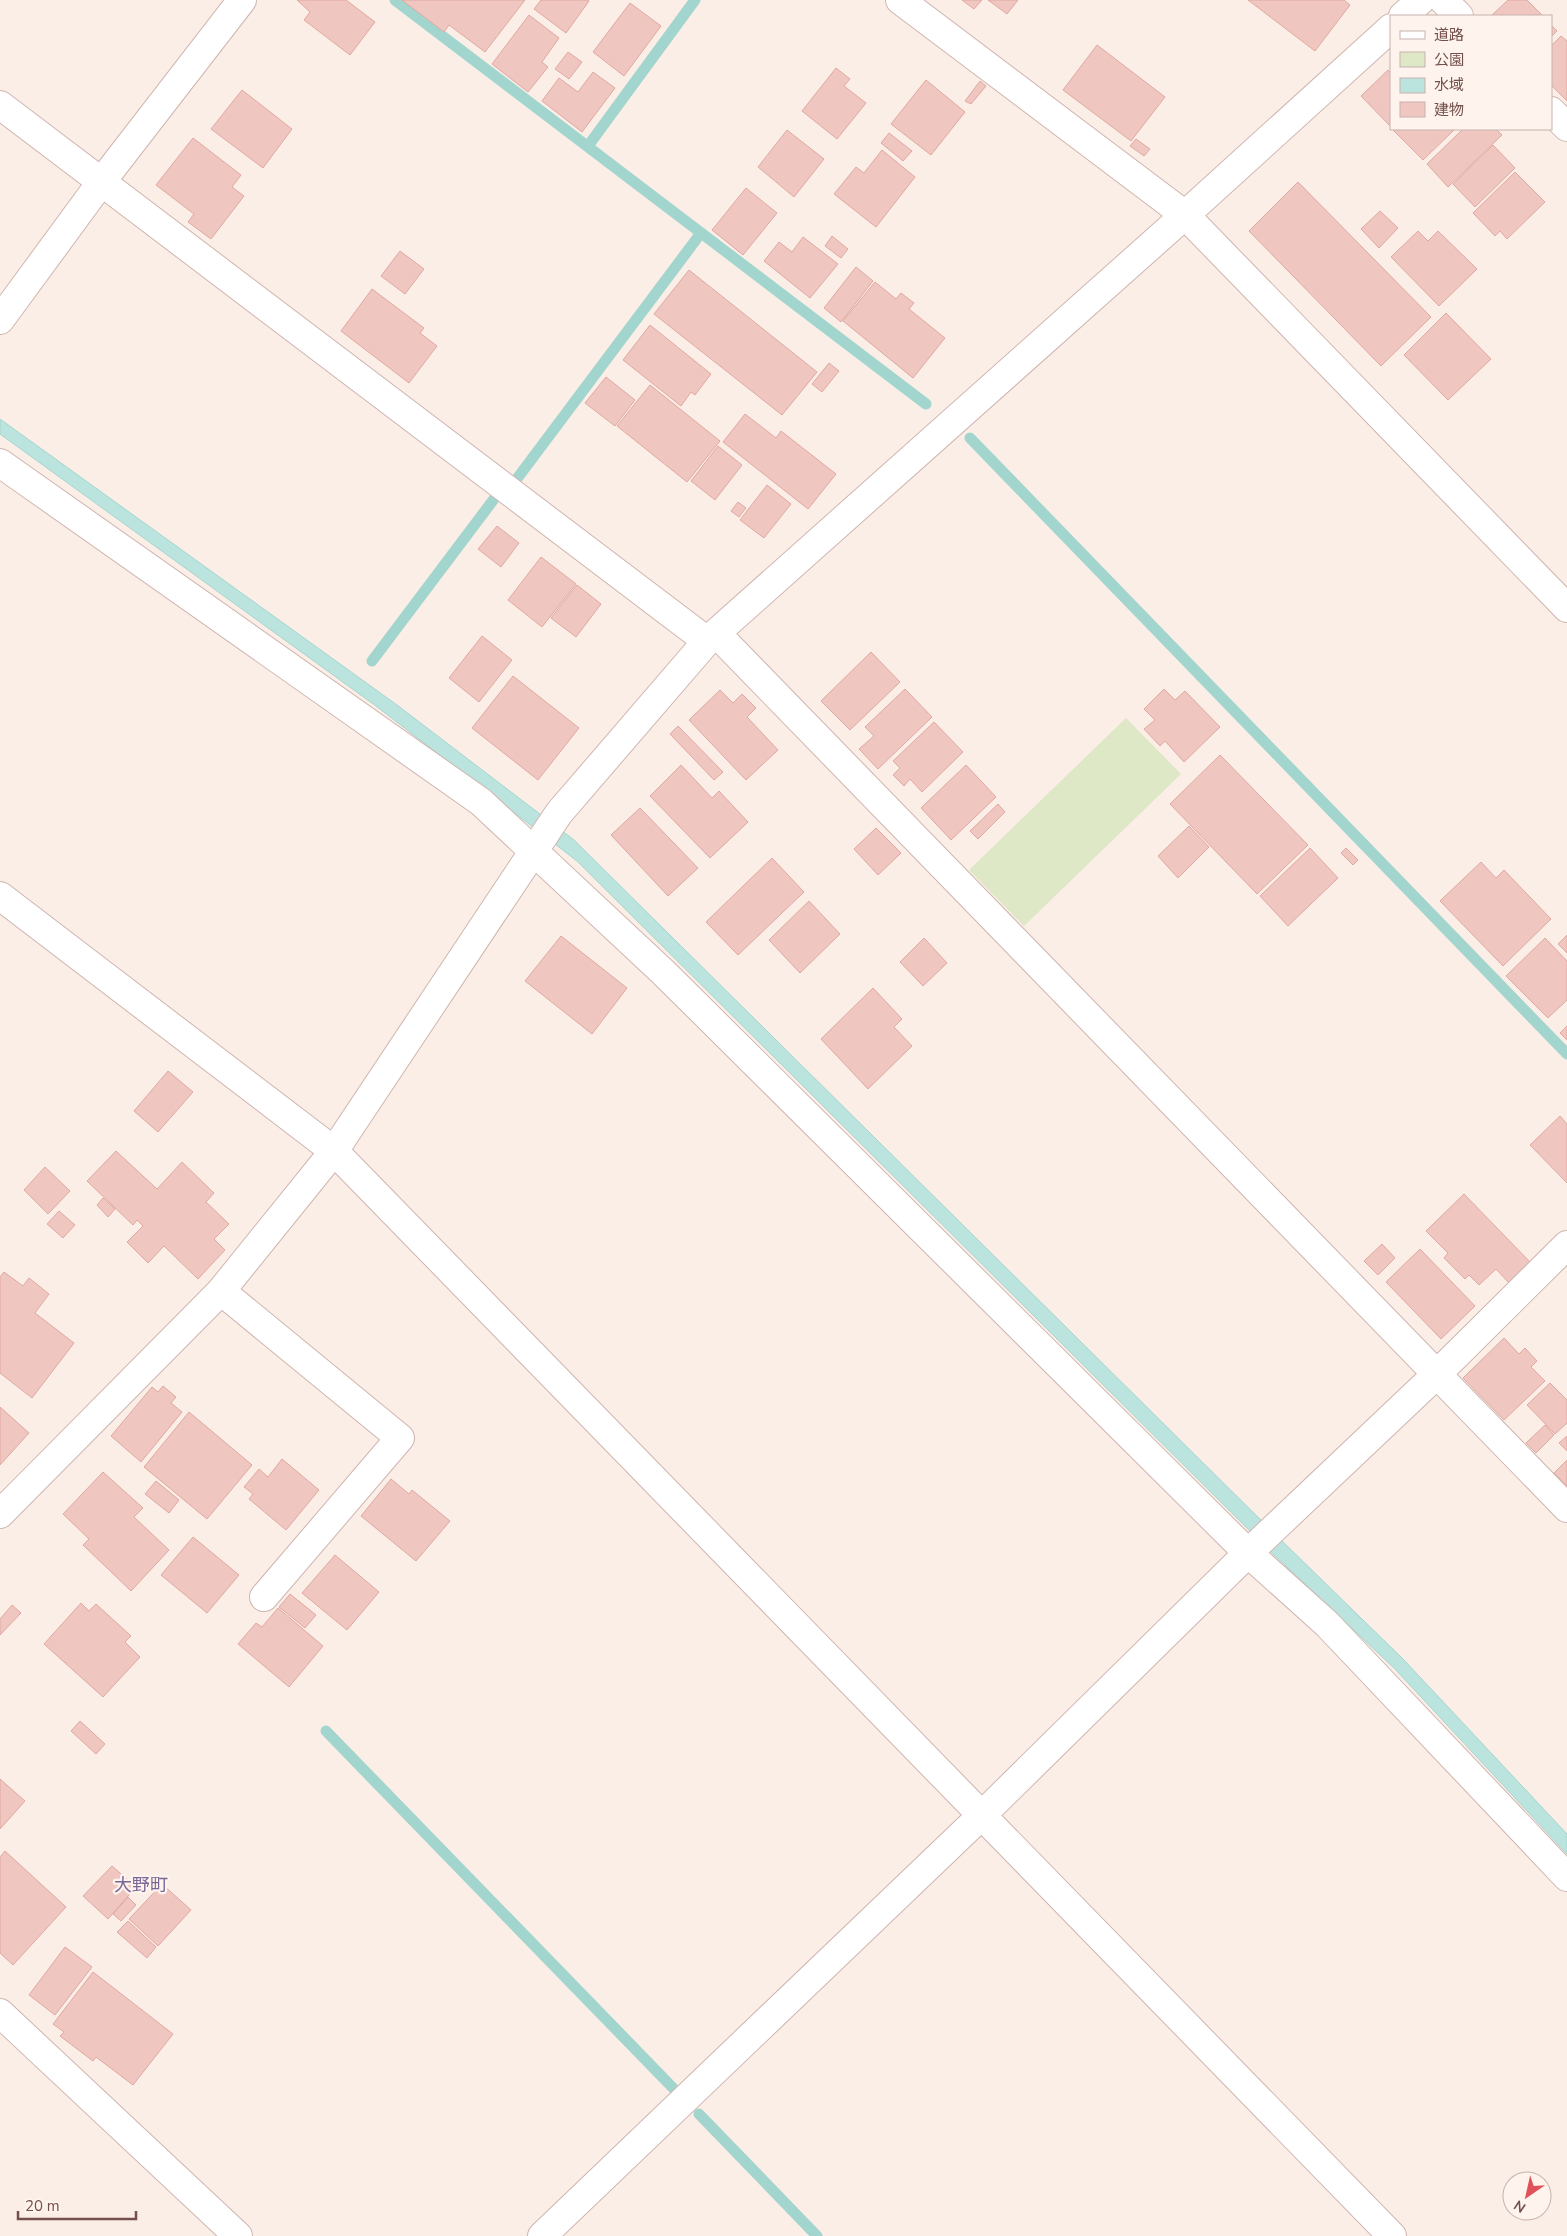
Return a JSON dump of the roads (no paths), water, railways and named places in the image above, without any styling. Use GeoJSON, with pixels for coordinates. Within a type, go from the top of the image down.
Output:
{"type":"FeatureCollection","features":[{"type":"Feature","properties":{"kind":"street"},"geometry":{"type":"LineString","coordinates":[[0,320],[102,182],[242,0]]}},
{"type":"Feature","properties":{"kind":"street"},"geometry":{"type":"LineString","coordinates":[[900,0],[1185,214],[1567,608]]}},
{"type":"Feature","properties":{"kind":"street"},"geometry":{"type":"LineString","coordinates":[[1404,15],[1421,0]]}},
{"type":"Feature","properties":{"kind":"street"},"geometry":{"type":"LineString","coordinates":[[1443,0],[1457,15]]}},
{"type":"Feature","properties":{"kind":"street"},"geometry":{"type":"LineString","coordinates":[[0,1514],[222,1291],[334,1151],[555,819],[712,637],[1390,29]]}},
{"type":"Feature","properties":{"kind":"street"},"geometry":{"type":"LineString","coordinates":[[0,105],[712,637],[1567,1508]]}},
{"type":"Feature","properties":{"kind":"street"},"geometry":{"type":"LineString","coordinates":[[1552,112],[1567,127]]}},
{"type":"Feature","properties":{"kind":"street"},"geometry":{"type":"LineString","coordinates":[[0,463],[481,802],[536,848],[1252,1549],[1327,1624],[1567,1877]]}},
{"type":"Feature","properties":{"kind":"street"},"geometry":{"type":"LineString","coordinates":[[0,896],[334,1151],[1392,2236]]}},
{"type":"Feature","properties":{"kind":"street"},"geometry":{"type":"LineString","coordinates":[[542,2236],[981,1816],[1252,1549],[1437,1374],[1567,1245]]}},
{"type":"Feature","properties":{"kind":"street"},"geometry":{"type":"LineString","coordinates":[[222,1291],[400,1438],[264,1597]]}},
{"type":"Feature","properties":{"kind":"street"},"geometry":{"type":"LineString","coordinates":[[0,2013],[238,2236]]}},
{"type":"Feature","properties":{"kind":"water"},"geometry":{"type":"Polygon","coordinates":[[[0,419],[397,705],[574,840],[1403,1659],[1567,1834],[1567,1854],[1395,1669],[1269,1550],[577,861],[376,706],[0,434],[0,419]]]}},
{"type":"Feature","properties":{"kind":"waterway"},"geometry":{"type":"LineString","coordinates":[[395,0],[926,404]]}},
{"type":"Feature","properties":{"kind":"waterway"},"geometry":{"type":"LineString","coordinates":[[588,146],[695,0]]}},
{"type":"Feature","properties":{"kind":"waterway"},"geometry":{"type":"LineString","coordinates":[[516,480],[701,233]]}},
{"type":"Feature","properties":{"kind":"waterway"},"geometry":{"type":"LineString","coordinates":[[970,438],[1567,1054]]}},
{"type":"Feature","properties":{"kind":"waterway"},"geometry":{"type":"LineString","coordinates":[[372,661],[494,499]]}},
{"type":"Feature","properties":{"kind":"waterway"},"geometry":{"type":"LineString","coordinates":[[326,1731],[673,2088]]}},
{"type":"Feature","properties":{"kind":"waterway"},"geometry":{"type":"LineString","coordinates":[[699,2114],[817,2236]]}},
{"type":"Feature","properties":{"kind":"district","name":"大野町"},"geometry":{"type":"Point","coordinates":[141,1885]}}]}
